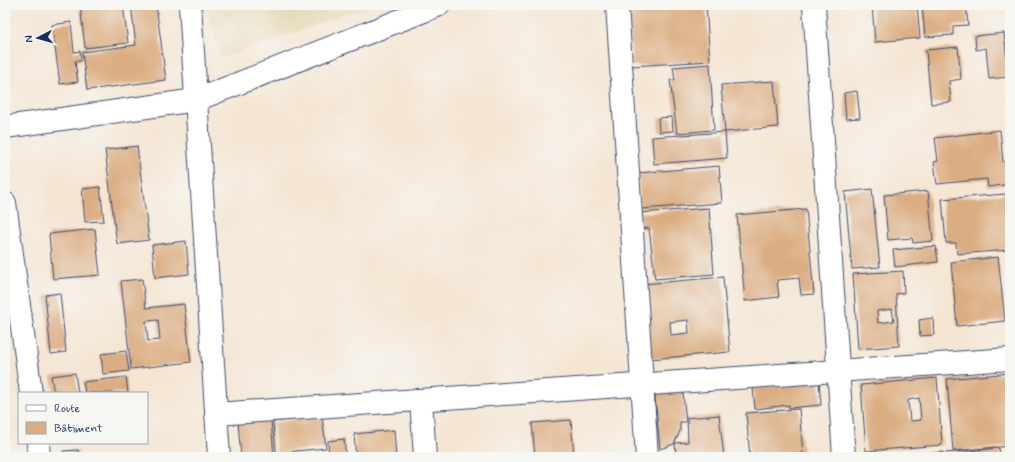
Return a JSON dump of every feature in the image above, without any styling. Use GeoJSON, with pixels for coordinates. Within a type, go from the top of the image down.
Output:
{"type":"FeatureCollection","features":[{"type":"Feature","properties":{"kind":"street"},"geometry":{"type":"LineString","coordinates":[[190,5],[219,457]]}},
{"type":"Feature","properties":{"kind":"street"},"geometry":{"type":"LineString","coordinates":[[5,127],[196,100],[439,5]]}},
{"type":"Feature","properties":{"kind":"street"},"geometry":{"type":"LineString","coordinates":[[617,5],[647,457]]}},
{"type":"Feature","properties":{"kind":"street"},"geometry":{"type":"LineString","coordinates":[[814,5],[844,457]]}},
{"type":"Feature","properties":{"kind":"street"},"geometry":{"type":"LineString","coordinates":[[5,203],[31,392]]}},
{"type":"Feature","properties":{"kind":"street"},"geometry":{"type":"LineString","coordinates":[[216,414],[1010,359]]}},
{"type":"Feature","properties":{"kind":"street"},"geometry":{"type":"LineString","coordinates":[[421,400],[425,457]]}},
{"type":"Feature","properties":{"kind":"street"},"geometry":{"type":"LineString","coordinates":[[38,444],[39,457]]}},
{"type":"Feature","properties":{"kind":"shaded area"},"geometry":{"type":"Polygon","coordinates":[[[205,5],[372,5],[222,58],[205,5]]]}},
{"type":"Feature","properties":{"kind":"building"},"geometry":{"type":"Polygon","coordinates":[[[80,5],[123,5],[128,43],[85,48],[80,5]]]}},
{"type":"Feature","properties":{"kind":"building"},"geometry":{"type":"Polygon","coordinates":[[[131,5],[156,5],[166,80],[87,90],[82,52],[136,45],[131,5]]]}},
{"type":"Feature","properties":{"kind":"building"},"geometry":{"type":"Polygon","coordinates":[[[628,5],[706,5],[710,61],[632,66],[628,5]]]}},
{"type":"Feature","properties":{"kind":"building"},"geometry":{"type":"Polygon","coordinates":[[[872,5],[917,5],[920,38],[875,42],[872,5]]]}},
{"type":"Feature","properties":{"kind":"building"},"geometry":{"type":"Polygon","coordinates":[[[922,5],[966,5],[968,25],[953,26],[953,35],[925,37],[922,5]]]}},
{"type":"Feature","properties":{"kind":"building"},"geometry":{"type":"Polygon","coordinates":[[[71,22],[74,52],[80,51],[81,61],[75,61],[78,82],[60,84],[52,25],[71,22]]]}},
{"type":"Feature","properties":{"kind":"building"},"geometry":{"type":"Polygon","coordinates":[[[1004,33],[1009,77],[989,79],[986,48],[976,50],[975,36],[1004,33]]]}},
{"type":"Feature","properties":{"kind":"building"},"geometry":{"type":"Polygon","coordinates":[[[958,47],[961,79],[949,81],[951,102],[931,104],[926,50],[958,47]]]}},
{"type":"Feature","properties":{"kind":"building"},"geometry":{"type":"Polygon","coordinates":[[[710,64],[714,130],[677,133],[670,80],[675,80],[673,67],[710,64]]]}},
{"type":"Feature","properties":{"kind":"building"},"geometry":{"type":"Polygon","coordinates":[[[774,81],[778,127],[725,132],[721,85],[774,81]]]}},
{"type":"Feature","properties":{"kind":"building"},"geometry":{"type":"Polygon","coordinates":[[[857,91],[860,118],[846,119],[844,93],[857,91]]]}},
{"type":"Feature","properties":{"kind":"building"},"geometry":{"type":"Polygon","coordinates":[[[672,117],[673,131],[659,132],[658,118],[672,117]]]}},
{"type":"Feature","properties":{"kind":"building"},"geometry":{"type":"Polygon","coordinates":[[[1000,130],[1003,162],[1010,161],[1010,184],[988,187],[987,179],[937,184],[934,162],[938,161],[935,138],[1000,130]]]}},
{"type":"Feature","properties":{"kind":"building"},"geometry":{"type":"Polygon","coordinates":[[[725,132],[727,158],[654,164],[652,137],[725,132]]]}},
{"type":"Feature","properties":{"kind":"building"},"geometry":{"type":"Polygon","coordinates":[[[137,146],[149,240],[117,244],[105,150],[137,146]]]}},
{"type":"Feature","properties":{"kind":"building"},"geometry":{"type":"Polygon","coordinates":[[[719,166],[722,203],[641,209],[638,173],[719,166]]]}},
{"type":"Feature","properties":{"kind":"building"},"geometry":{"type":"Polygon","coordinates":[[[100,187],[104,221],[85,222],[82,189],[100,187]]]}},
{"type":"Feature","properties":{"kind":"building"},"geometry":{"type":"Polygon","coordinates":[[[872,189],[880,267],[852,269],[845,192],[872,189]]]}},
{"type":"Feature","properties":{"kind":"building"},"geometry":{"type":"Polygon","coordinates":[[[928,191],[933,241],[913,243],[912,238],[888,240],[884,195],[928,191]]]}},
{"type":"Feature","properties":{"kind":"building"},"geometry":{"type":"Polygon","coordinates":[[[1006,194],[1010,250],[957,254],[956,243],[946,243],[942,199],[1006,194]]]}},
{"type":"Feature","properties":{"kind":"building"},"geometry":{"type":"Polygon","coordinates":[[[709,208],[714,274],[655,279],[649,228],[642,229],[640,213],[709,208]]]}},
{"type":"Feature","properties":{"kind":"building"},"geometry":{"type":"Polygon","coordinates":[[[806,209],[814,294],[801,295],[799,278],[777,280],[779,297],[745,301],[737,215],[806,209]]]}},
{"type":"Feature","properties":{"kind":"building"},"geometry":{"type":"Polygon","coordinates":[[[95,229],[100,275],[53,279],[49,234],[95,229]]]}},
{"type":"Feature","properties":{"kind":"building"},"geometry":{"type":"Polygon","coordinates":[[[186,241],[189,274],[155,278],[152,245],[186,241]]]}},
{"type":"Feature","properties":{"kind":"building"},"geometry":{"type":"Polygon","coordinates":[[[936,246],[938,262],[895,267],[893,250],[936,246]]]}},
{"type":"Feature","properties":{"kind":"building"},"geometry":{"type":"Polygon","coordinates":[[[998,257],[1005,321],[957,326],[951,262],[998,257]]]}},
{"type":"Feature","properties":{"kind":"building"},"geometry":{"type":"Polygon","coordinates":[[[903,271],[904,293],[896,294],[899,346],[858,349],[853,274],[903,271]],[[892,309],[877,311],[878,323],[894,321],[892,309]]]}},
{"type":"Feature","properties":{"kind":"building"},"geometry":{"type":"Polygon","coordinates":[[[723,277],[730,352],[650,359],[643,284],[723,277]],[[688,320],[670,322],[671,335],[689,333],[688,320]]]}},
{"type":"Feature","properties":{"kind":"building"},"geometry":{"type":"Polygon","coordinates":[[[142,279],[146,308],[184,304],[191,362],[131,369],[121,281],[142,279]],[[158,320],[146,321],[148,341],[160,340],[158,320]]]}},
{"type":"Feature","properties":{"kind":"building"},"geometry":{"type":"Polygon","coordinates":[[[60,293],[66,352],[51,354],[45,295],[60,293]]]}},
{"type":"Feature","properties":{"kind":"building"},"geometry":{"type":"Polygon","coordinates":[[[933,318],[934,335],[920,336],[919,320],[933,318]]]}},
{"type":"Feature","properties":{"kind":"building"},"geometry":{"type":"Polygon","coordinates":[[[126,351],[129,371],[103,374],[101,354],[126,351]]]}},
{"type":"Feature","properties":{"kind":"building"},"geometry":{"type":"Polygon","coordinates":[[[75,373],[78,392],[54,392],[51,376],[75,373]]]}},
{"type":"Feature","properties":{"kind":"building"},"geometry":{"type":"Polygon","coordinates":[[[1010,373],[1010,446],[953,451],[947,379],[1010,373]]]}},
{"type":"Feature","properties":{"kind":"building"},"geometry":{"type":"Polygon","coordinates":[[[126,377],[128,392],[85,392],[83,382],[126,377]]]}},
{"type":"Feature","properties":{"kind":"building"},"geometry":{"type":"Polygon","coordinates":[[[937,378],[942,445],[866,451],[861,385],[937,378]],[[919,398],[908,400],[910,421],[921,420],[919,398]]]}},
{"type":"Feature","properties":{"kind":"building"},"geometry":{"type":"Polygon","coordinates":[[[819,381],[821,405],[789,408],[789,405],[755,409],[753,388],[819,381]]]}},
{"type":"Feature","properties":{"kind":"building"},"geometry":{"type":"Polygon","coordinates":[[[682,383],[686,422],[680,422],[680,431],[674,444],[660,449],[654,386],[682,383]]]}},
{"type":"Feature","properties":{"kind":"building"},"geometry":{"type":"Polygon","coordinates":[[[799,409],[803,454],[750,457],[746,413],[799,409]]]}},
{"type":"Feature","properties":{"kind":"building"},"geometry":{"type":"Polygon","coordinates":[[[719,415],[724,457],[676,457],[675,443],[688,442],[687,418],[719,415]]]}},
{"type":"Feature","properties":{"kind":"building"},"geometry":{"type":"Polygon","coordinates":[[[322,416],[326,448],[276,453],[273,422],[322,416]]]}},
{"type":"Feature","properties":{"kind":"building"},"geometry":{"type":"Polygon","coordinates":[[[271,420],[274,457],[241,457],[238,422],[271,420]]]}},
{"type":"Feature","properties":{"kind":"building"},"geometry":{"type":"Polygon","coordinates":[[[571,420],[574,457],[535,457],[532,423],[571,420]]]}},
{"type":"Feature","properties":{"kind":"building"},"geometry":{"type":"Polygon","coordinates":[[[394,430],[396,457],[356,457],[354,434],[394,430]]]}},
{"type":"Feature","properties":{"kind":"building"},"geometry":{"type":"Polygon","coordinates":[[[344,439],[346,457],[329,457],[328,441],[344,439]]]}},
{"type":"Feature","properties":{"kind":"building"},"geometry":{"type":"Polygon","coordinates":[[[999,448],[1000,457],[946,457],[946,453],[999,448]]]}},
{"type":"Feature","properties":{"kind":"building"},"geometry":{"type":"Polygon","coordinates":[[[78,450],[79,457],[64,457],[63,451],[78,450]]]}},
{"type":"Feature","properties":{"kind":"building"},"geometry":{"type":"Polygon","coordinates":[[[943,452],[943,457],[918,457],[918,454],[943,452]]]}}]}
